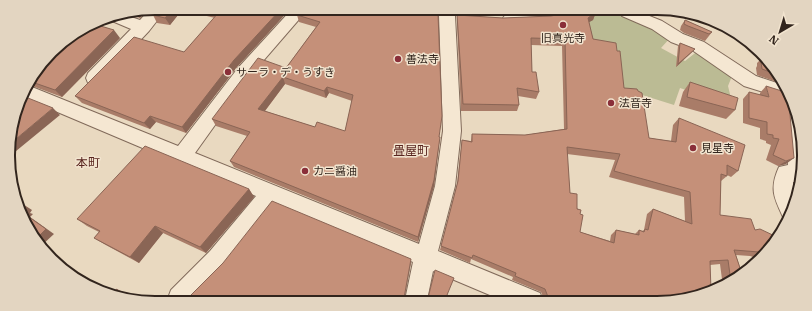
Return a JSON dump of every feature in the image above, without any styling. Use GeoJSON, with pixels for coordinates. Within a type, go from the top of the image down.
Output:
{"type":"FeatureCollection","features":[{"type":"Feature","properties":{"kind":"street"},"geometry":{"type":"LineString","coordinates":[[75,98],[154,15]]}},
{"type":"Feature","properties":{"kind":"street"},"geometry":{"type":"LineString","coordinates":[[182,155],[244,72],[296,15]]}},
{"type":"Feature","properties":{"kind":"street"},"geometry":{"type":"LineString","coordinates":[[497,18],[548,15]]}},
{"type":"Feature","properties":{"kind":"street"},"geometry":{"type":"LineString","coordinates":[[635,15],[657,25],[677,38],[702,48],[737,74],[750,81],[782,91]]}},
{"type":"Feature","properties":{"kind":"street"},"geometry":{"type":"LineString","coordinates":[[417,296],[425,257],[445,186],[452,131],[448,16]]}},
{"type":"Feature","properties":{"kind":"street"},"geometry":{"type":"LineString","coordinates":[[122,19],[143,27]]}},
{"type":"Feature","properties":{"kind":"street"},"geometry":{"type":"LineString","coordinates":[[30,92],[75,98],[182,155],[520,296]]}},
{"type":"Feature","properties":{"kind":"street"},"geometry":{"type":"LineString","coordinates":[[794,130],[797,155]]}},
{"type":"Feature","properties":{"kind":"street"},"geometry":{"type":"LineString","coordinates":[[788,206],[783,196],[783,179],[786,172],[796,174]]}},
{"type":"Feature","properties":{"kind":"street"},"geometry":{"type":"LineString","coordinates":[[181,296],[218,258],[271,192]]}},
{"type":"Feature","properties":{"kind":"green space"},"geometry":{"type":"Polygon","coordinates":[[[592,15],[625,15],[644,23],[670,38],[661,48],[685,61],[699,50],[732,76],[728,86],[733,106],[680,88],[674,105],[620,88],[588,38],[584,25],[592,15]]]}},
{"type":"Feature","properties":{"kind":"building"},"geometry":{"type":"Polygon","coordinates":[[[153,15],[168,15],[165,18],[153,15]]]}},
{"type":"Feature","properties":{"kind":"building"},"geometry":{"type":"Polygon","coordinates":[[[216,15],[275,15],[234,60],[182,127],[150,116],[144,123],[75,96],[134,37],[184,52],[216,15]]]}},
{"type":"Feature","properties":{"kind":"building"},"geometry":{"type":"Polygon","coordinates":[[[297,15],[438,15],[442,116],[434,180],[418,237],[230,161],[250,132],[212,119],[258,58],[286,68],[320,22],[297,15]],[[283,77],[258,109],[315,127],[317,122],[345,131],[353,95],[327,87],[324,91],[283,77]]]}},
{"type":"Feature","properties":{"kind":"building"},"geometry":{"type":"Polygon","coordinates":[[[457,15],[503,18],[556,15],[592,15],[588,18],[593,39],[616,43],[617,51],[620,51],[624,88],[637,89],[642,93],[649,138],[676,142],[679,118],[745,145],[738,171],[727,165],[727,176],[721,174],[720,215],[751,219],[755,230],[760,229],[772,235],[759,252],[734,250],[740,268],[730,275],[728,260],[710,261],[711,285],[702,289],[675,295],[548,296],[545,289],[515,276],[516,273],[473,255],[472,258],[441,246],[458,181],[462,140],[472,142],[472,134],[525,135],[567,129],[565,39],[531,38],[532,72],[536,72],[539,92],[517,88],[519,105],[463,104],[457,15]],[[567,147],[570,193],[577,194],[577,209],[581,210],[580,214],[583,215],[580,232],[614,243],[616,230],[639,235],[639,230],[644,232],[645,229],[648,230],[653,209],[692,224],[690,192],[614,171],[620,154],[567,147]]]}},
{"type":"Feature","properties":{"kind":"building"},"geometry":{"type":"Polygon","coordinates":[[[685,20],[712,32],[709,34],[688,26],[684,24],[685,20]]]}},
{"type":"Feature","properties":{"kind":"building"},"geometry":{"type":"Polygon","coordinates":[[[101,26],[114,30],[55,90],[35,83],[56,56],[70,44],[93,29],[101,26]]]}},
{"type":"Feature","properties":{"kind":"building"},"geometry":{"type":"Polygon","coordinates":[[[680,43],[695,49],[678,64],[680,43]]]}},
{"type":"Feature","properties":{"kind":"building"},"geometry":{"type":"Polygon","coordinates":[[[761,62],[768,70],[769,72],[762,69],[761,62]]]}},
{"type":"Feature","properties":{"kind":"building"},"geometry":{"type":"Polygon","coordinates":[[[690,82],[738,98],[735,110],[687,97],[690,82]]]}},
{"type":"Feature","properties":{"kind":"building"},"geometry":{"type":"Polygon","coordinates":[[[766,86],[782,91],[789,109],[794,158],[786,161],[773,155],[779,139],[773,138],[773,135],[767,134],[767,122],[749,118],[749,92],[769,97],[766,86]]]}},
{"type":"Feature","properties":{"kind":"building"},"geometry":{"type":"Polygon","coordinates":[[[27,98],[53,108],[16,139],[22,110],[27,98]]]}},
{"type":"Feature","properties":{"kind":"building"},"geometry":{"type":"Polygon","coordinates":[[[145,146],[249,189],[200,247],[155,226],[130,257],[94,238],[100,231],[77,219],[145,146]]]}},
{"type":"Feature","properties":{"kind":"building"},"geometry":{"type":"Polygon","coordinates":[[[272,201],[411,259],[404,296],[190,296],[223,263],[272,201]]]}},
{"type":"Feature","properties":{"kind":"building"},"geometry":{"type":"Polygon","coordinates":[[[29,217],[46,229],[40,235],[29,217]]]}},
{"type":"Feature","properties":{"kind":"building"},"geometry":{"type":"Polygon","coordinates":[[[435,270],[454,278],[447,295],[449,296],[428,296],[435,270]]]}},
{"type":"Feature","properties":{"kind":"place","name":"旧真光寺"},"geometry":{"type":"Point","coordinates":[563,25]}},
{"type":"Feature","properties":{"kind":"place","name":"善法寺"},"geometry":{"type":"Point","coordinates":[398,59]}},
{"type":"Feature","properties":{"kind":"place","name":"サーラ・デ・うすき"},"geometry":{"type":"Point","coordinates":[228,72]}},
{"type":"Feature","properties":{"kind":"place","name":"法音寺"},"geometry":{"type":"Point","coordinates":[611,103]}},
{"type":"Feature","properties":{"kind":"place","name":"見星寺"},"geometry":{"type":"Point","coordinates":[693,148]}},
{"type":"Feature","properties":{"kind":"place","name":"カニ醤油"},"geometry":{"type":"Point","coordinates":[305,171]}},
{"type":"Feature","properties":{"kind":"district","name":"畳屋町"},"geometry":{"type":"Point","coordinates":[411,150]}},
{"type":"Feature","properties":{"kind":"district","name":"本町"},"geometry":{"type":"Point","coordinates":[88,162]}}]}
